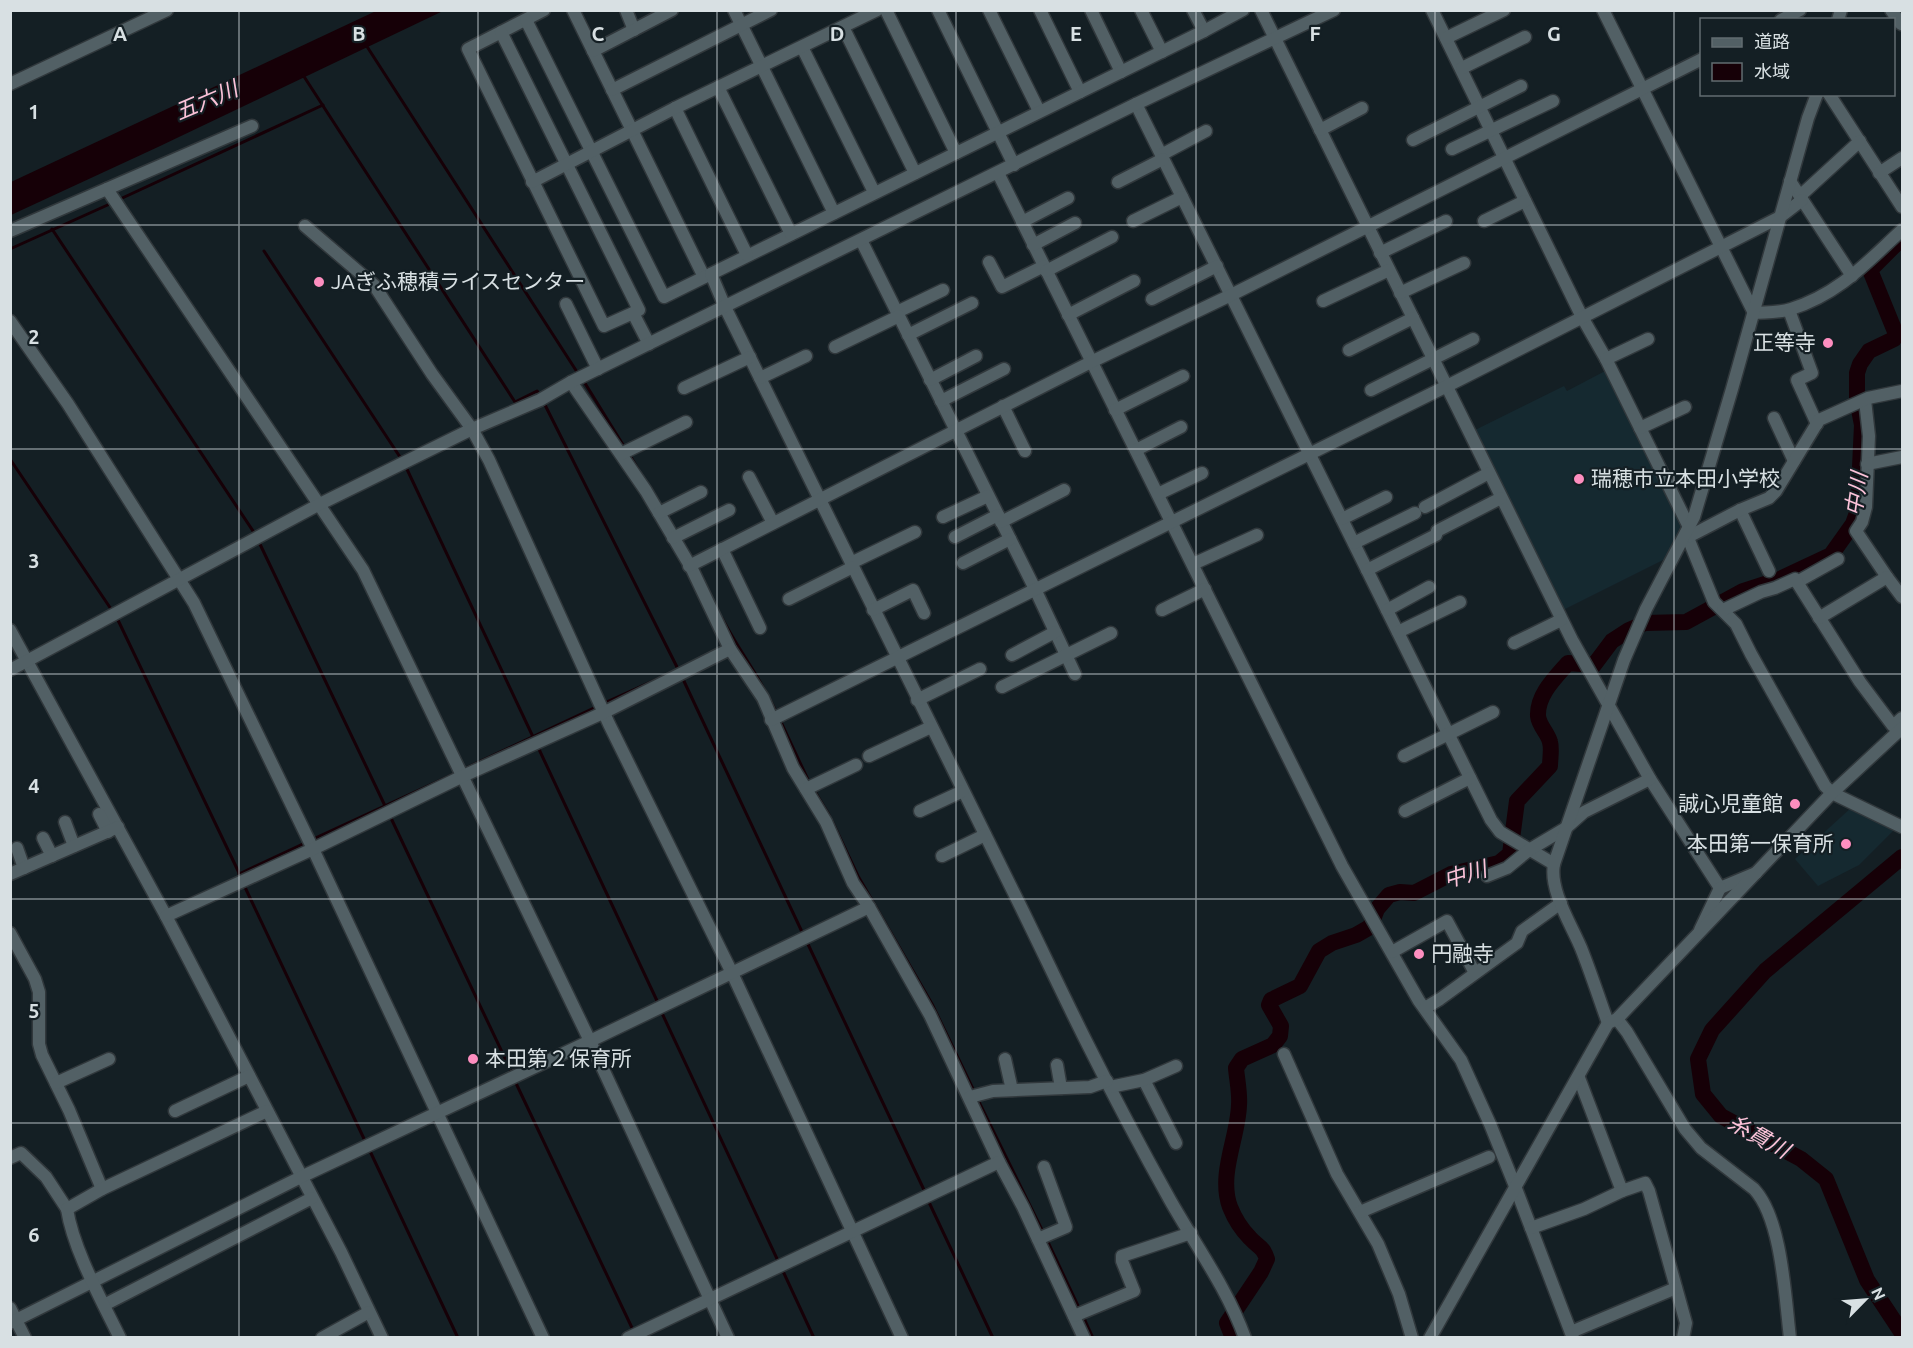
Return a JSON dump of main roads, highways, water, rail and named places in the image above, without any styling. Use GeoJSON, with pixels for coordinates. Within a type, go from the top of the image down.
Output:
{"type":"FeatureCollection","features":[{"type":"Feature","properties":{"kind":"water","name":"五六川"},"geometry":{"type":"Polygon","coordinates":[[[376,11],[443,11],[11,215],[11,182],[376,11]]]}},
{"type":"Feature","properties":{"kind":"waterway"},"geometry":{"type":"LineString","coordinates":[[366,45],[579,375]]}},
{"type":"Feature","properties":{"kind":"waterway"},"geometry":{"type":"LineString","coordinates":[[303,75],[515,402],[537,391],[540,395]]}},
{"type":"Feature","properties":{"kind":"waterway"},"geometry":{"type":"LineString","coordinates":[[118,200],[323,105]]}},
{"type":"Feature","properties":{"kind":"waterway"},"geometry":{"type":"LineString","coordinates":[[10,249],[112,203]]}},
{"type":"Feature","properties":{"kind":"waterway"},"geometry":{"type":"LineString","coordinates":[[52,229],[255,534]]}},
{"type":"Feature","properties":{"kind":"waterway","name":"中川"},"geometry":{"type":"LineString","coordinates":[[1233,1338],[1227,1323],[1261,1272],[1267,1259],[1262,1249],[1238,1223],[1230,1207],[1227,1194],[1227,1169],[1239,1105],[1236,1068],[1242,1059],[1273,1045],[1280,1036],[1281,1026],[1269,1005],[1271,1000],[1300,986],[1319,951],[1370,927],[1377,909],[1389,895],[1400,892],[1414,893],[1451,874],[1499,863],[1510,854],[1517,801],[1550,766],[1550,742],[1538,716],[1540,701],[1548,687],[1568,663],[1594,665],[1612,641],[1629,630],[1645,623],[1686,622],[1743,591],[1780,579],[1831,555],[1853,524],[1858,510],[1862,425],[1857,399],[1857,373],[1869,351],[1894,339],[1896,334],[1870,270],[1902,238]]}},
{"type":"Feature","properties":{"kind":"waterway"},"geometry":{"type":"LineString","coordinates":[[264,251],[402,460]]}},
{"type":"Feature","properties":{"kind":"waterway"},"geometry":{"type":"LineString","coordinates":[[583,380],[625,448]]}},
{"type":"Feature","properties":{"kind":"waterway"},"geometry":{"type":"LineString","coordinates":[[543,401],[679,671]]}},
{"type":"Feature","properties":{"kind":"waterway"},"geometry":{"type":"LineString","coordinates":[[629,454],[638,469]]}},
{"type":"Feature","properties":{"kind":"waterway"},"geometry":{"type":"LineString","coordinates":[[10,459],[113,612]]}},
{"type":"Feature","properties":{"kind":"waterway"},"geometry":{"type":"LineString","coordinates":[[405,465],[534,739]]}},
{"type":"Feature","properties":{"kind":"waterway"},"geometry":{"type":"LineString","coordinates":[[258,540],[387,810]]}},
{"type":"Feature","properties":{"kind":"waterway"},"geometry":{"type":"LineString","coordinates":[[117,618],[241,877]]}},
{"type":"Feature","properties":{"kind":"waterway"},"geometry":{"type":"LineString","coordinates":[[722,618],[777,714]]}},
{"type":"Feature","properties":{"kind":"waterway"},"geometry":{"type":"LineString","coordinates":[[602,704],[664,676]]}},
{"type":"Feature","properties":{"kind":"waterway"},"geometry":{"type":"LineString","coordinates":[[682,677],[803,934]]}},
{"type":"Feature","properties":{"kind":"waterway"},"geometry":{"type":"LineString","coordinates":[[464,769],[596,707]]}},
{"type":"Feature","properties":{"kind":"waterway"},"geometry":{"type":"LineString","coordinates":[[780,720],[810,784]]}},
{"type":"Feature","properties":{"kind":"waterway"},"geometry":{"type":"LineString","coordinates":[[537,745],[659,1005]]}},
{"type":"Feature","properties":{"kind":"waterway"},"geometry":{"type":"LineString","coordinates":[[311,840],[458,772]]}},
{"type":"Feature","properties":{"kind":"waterway"},"geometry":{"type":"LineString","coordinates":[[814,790],[829,815]]}},
{"type":"Feature","properties":{"kind":"waterway"},"geometry":{"type":"LineString","coordinates":[[390,816],[512,1073]]}},
{"type":"Feature","properties":{"kind":"waterway"},"geometry":{"type":"LineString","coordinates":[[832,821],[858,876],[932,1004],[974,1091]]}},
{"type":"Feature","properties":{"kind":"waterway"},"geometry":{"type":"LineString","coordinates":[[239,874],[305,843]]}},
{"type":"Feature","properties":{"kind":"waterway","name":"糸貫川"},"geometry":{"type":"LineString","coordinates":[[1902,857],[1765,971],[1712,1030],[1698,1059],[1703,1094],[1721,1116],[1801,1159],[1826,1179],[1867,1280],[1902,1333]]}},
{"type":"Feature","properties":{"kind":"waterway"},"geometry":{"type":"LineString","coordinates":[[243,883],[366,1143]]}},
{"type":"Feature","properties":{"kind":"waterway"},"geometry":{"type":"LineString","coordinates":[[806,940],[925,1192]]}},
{"type":"Feature","properties":{"kind":"waterway"},"geometry":{"type":"LineString","coordinates":[[661,1011],[779,1263]]}},
{"type":"Feature","properties":{"kind":"waterway"},"geometry":{"type":"LineString","coordinates":[[514,1079],[633,1330]]}},
{"type":"Feature","properties":{"kind":"waterway"},"geometry":{"type":"LineString","coordinates":[[978,1100],[1044,1234]]}},
{"type":"Feature","properties":{"kind":"waterway"},"geometry":{"type":"LineString","coordinates":[[369,1149],[458,1338]]}},
{"type":"Feature","properties":{"kind":"waterway"},"geometry":{"type":"LineString","coordinates":[[927,1198],[993,1338]]}},
{"type":"Feature","properties":{"kind":"waterway"},"geometry":{"type":"LineString","coordinates":[[1047,1240],[1080,1310]]}},
{"type":"Feature","properties":{"kind":"waterway"},"geometry":{"type":"LineString","coordinates":[[782,1269],[814,1338]]}},
{"type":"Feature","properties":{"kind":"waterway"},"geometry":{"type":"LineString","coordinates":[[1083,1316],[1093,1338]]}},
{"type":"Feature","properties":{"kind":"place","name":"JAぎふ穂積ライスセンター"},"geometry":{"type":"Point","coordinates":[319,282]}},
{"type":"Feature","properties":{"kind":"place","name":"正等寺"},"geometry":{"type":"Point","coordinates":[1828,343]}},
{"type":"Feature","properties":{"kind":"place","name":"瑞穂市立本田小学校"},"geometry":{"type":"Point","coordinates":[1579,479]}},
{"type":"Feature","properties":{"kind":"place","name":"誠心児童館"},"geometry":{"type":"Point","coordinates":[1795,804]}},
{"type":"Feature","properties":{"kind":"place","name":"本田第一保育所"},"geometry":{"type":"Point","coordinates":[1846,844]}},
{"type":"Feature","properties":{"kind":"place","name":"円融寺"},"geometry":{"type":"Point","coordinates":[1419,954]}},
{"type":"Feature","properties":{"kind":"place","name":"本田第２保育所"},"geometry":{"type":"Point","coordinates":[473,1059]}}]}
